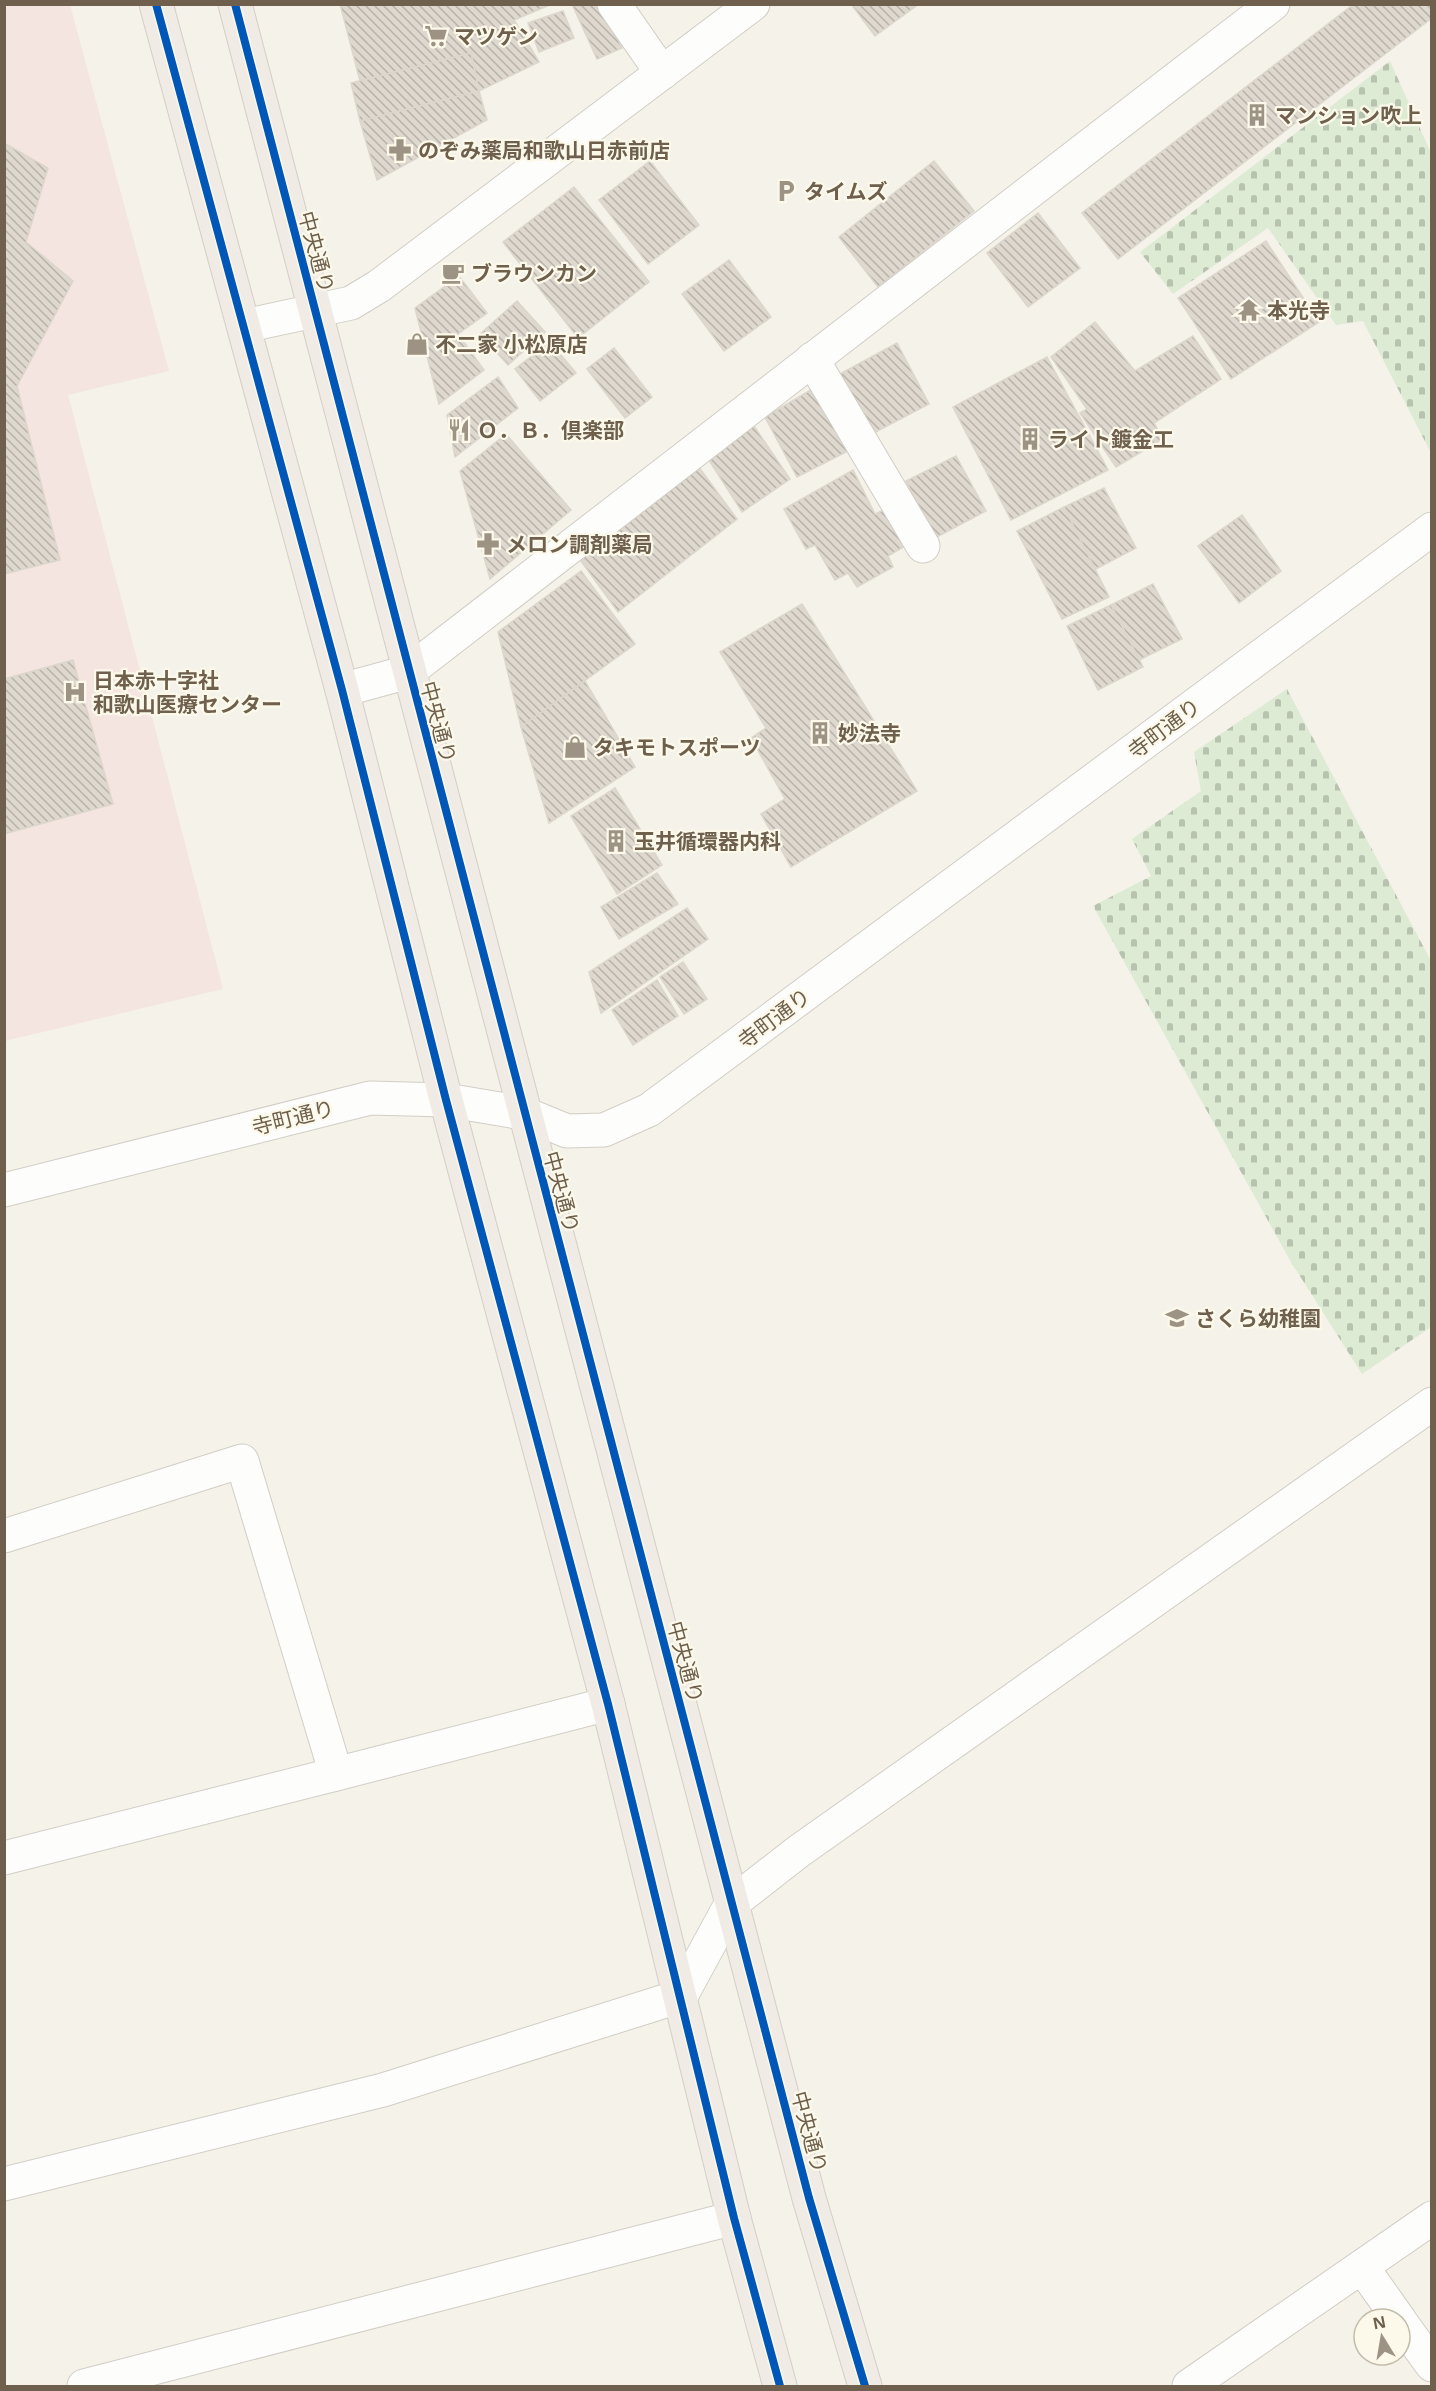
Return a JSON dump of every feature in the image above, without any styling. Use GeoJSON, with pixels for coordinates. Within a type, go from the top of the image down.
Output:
{"type":"FeatureCollection","features":[{"type":"Feature","properties":{"kind":"highway"},"geometry":{"type":"LineString","coordinates":[[156,4],[342,690],[446,1100],[608,1704],[734,2218],[780,2386]]}},
{"type":"Feature","properties":{"kind":"highway","name":"中央通り"},"geometry":{"type":"LineString","coordinates":[[235,4],[731,1904],[809,2198],[865,2386]]}},
{"type":"Feature","properties":{"kind":"street"},"geometry":{"type":"LineString","coordinates":[[614,4],[662,73]]}},
{"type":"Feature","properties":{"kind":"street"},"geometry":{"type":"LineString","coordinates":[[244,326],[351,303],[379,286],[753,4]]}},
{"type":"Feature","properties":{"kind":"street"},"geometry":{"type":"LineString","coordinates":[[342,690],[408,672],[1273,4]]}},
{"type":"Feature","properties":{"kind":"street"},"geometry":{"type":"LineString","coordinates":[[812,360],[923,546]]}},
{"type":"Feature","properties":{"kind":"street","name":"寺町通り"},"geometry":{"type":"LineString","coordinates":[[4,1190],[370,1098],[446,1100],[523,1113],[567,1131],[603,1130],[649,1110],[1431,529]]}},
{"type":"Feature","properties":{"kind":"street"},"geometry":{"type":"LineString","coordinates":[[4,2184],[383,2090],[681,1996],[731,1904],[799,1851],[1431,1404]]}},
{"type":"Feature","properties":{"kind":"street"},"geometry":{"type":"LineString","coordinates":[[4,1536],[242,1461],[336,1774]]}},
{"type":"Feature","properties":{"kind":"street"},"geometry":{"type":"LineString","coordinates":[[4,1858],[608,1704]]}},
{"type":"Feature","properties":{"kind":"street"},"geometry":{"type":"LineString","coordinates":[[84,2386],[734,2218]]}},
{"type":"Feature","properties":{"kind":"street"},"geometry":{"type":"LineString","coordinates":[[1190,2386],[1431,2218]]}},
{"type":"Feature","properties":{"kind":"street"},"geometry":{"type":"LineString","coordinates":[[1362,2267],[1390,2307]]}},
{"type":"Feature","properties":{"kind":"street"},"geometry":{"type":"LineString","coordinates":[[1412,2338],[1431,2365]]}},
{"type":"Feature","properties":{"kind":"shaded area","name":"日本赤十字社 和歌山医療センター"},"geometry":{"type":"Polygon","coordinates":[[[4,5],[70,5],[169,371],[68,395],[223,989],[5,1041],[4,5]]]}},
{"type":"Feature","properties":{"kind":"green space"},"geometry":{"type":"Polygon","coordinates":[[[1390,61],[1431,153],[1431,453],[1363,321],[1336,325],[1268,228],[1173,294],[1140,252],[1390,61]]]}},
{"type":"Feature","properties":{"kind":"green space"},"geometry":{"type":"Polygon","coordinates":[[[1287,689],[1431,961],[1431,1327],[1362,1374],[1291,1262],[1093,906],[1151,876],[1132,839],[1201,791],[1194,752],[1287,689]]]}},
{"type":"Feature","properties":{"kind":"building","name":"マツゲン"},"geometry":{"type":"Polygon","coordinates":[[[340,4],[552,4],[514,20],[539,62],[479,91],[471,53],[360,81],[340,4]]]}},
{"type":"Feature","properties":{"kind":"building"},"geometry":{"type":"Polygon","coordinates":[[[572,4],[601,4],[622,48],[597,59],[572,4]]]}},
{"type":"Feature","properties":{"kind":"building"},"geometry":{"type":"Polygon","coordinates":[[[851,4],[915,4],[916,6],[875,36],[851,4]]]}},
{"type":"Feature","properties":{"kind":"building","name":"マンション吹上"},"geometry":{"type":"Polygon","coordinates":[[[1354,4],[1432,4],[1432,18],[1118,259],[1082,213],[1354,4]]]}},
{"type":"Feature","properties":{"kind":"building"},"geometry":{"type":"Polygon","coordinates":[[[563,11],[574,38],[539,52],[528,23],[563,11]]]}},
{"type":"Feature","properties":{"kind":"building"},"geometry":{"type":"Polygon","coordinates":[[[471,53],[479,91],[360,121],[351,83],[471,53]]]}},
{"type":"Feature","properties":{"kind":"building","name":"のぞみ薬局和歌山日赤前店"},"geometry":{"type":"Polygon","coordinates":[[[479,91],[487,120],[377,180],[360,121],[479,91]]]}},
{"type":"Feature","properties":{"kind":"building"},"geometry":{"type":"Polygon","coordinates":[[[4,143],[48,168],[26,242],[73,281],[17,386],[60,560],[4,574],[4,143]]]}},
{"type":"Feature","properties":{"kind":"building"},"geometry":{"type":"Polygon","coordinates":[[[650,161],[699,225],[648,264],[599,200],[650,161]]]}},
{"type":"Feature","properties":{"kind":"building"},"geometry":{"type":"Polygon","coordinates":[[[934,161],[974,211],[878,287],[839,237],[934,161]]]}},
{"type":"Feature","properties":{"kind":"building"},"geometry":{"type":"Polygon","coordinates":[[[574,187],[649,282],[578,338],[503,242],[574,187]]]}},
{"type":"Feature","properties":{"kind":"building"},"geometry":{"type":"Polygon","coordinates":[[[1038,213],[1080,268],[1028,307],[987,253],[1038,213]]]}},
{"type":"Feature","properties":{"kind":"building","name":"本光寺"},"geometry":{"type":"Polygon","coordinates":[[[1266,241],[1319,322],[1231,379],[1178,298],[1266,241]]]}},
{"type":"Feature","properties":{"kind":"building"},"geometry":{"type":"Polygon","coordinates":[[[729,260],[771,317],[724,351],[682,294],[729,260]]]}},
{"type":"Feature","properties":{"kind":"building"},"geometry":{"type":"Polygon","coordinates":[[[459,276],[487,313],[458,334],[484,370],[439,404],[415,308],[459,276]]]}},
{"type":"Feature","properties":{"kind":"building"},"geometry":{"type":"Polygon","coordinates":[[[517,301],[545,332],[508,365],[480,334],[517,301]]]}},
{"type":"Feature","properties":{"kind":"building"},"geometry":{"type":"Polygon","coordinates":[[[1095,322],[1135,371],[1193,336],[1221,379],[1154,423],[1163,439],[1116,467],[1080,413],[1087,409],[1051,357],[1095,322]]]}},
{"type":"Feature","properties":{"kind":"building"},"geometry":{"type":"Polygon","coordinates":[[[550,342],[576,373],[540,401],[515,369],[550,342]]]}},
{"type":"Feature","properties":{"kind":"building"},"geometry":{"type":"Polygon","coordinates":[[[897,343],[929,404],[870,435],[838,375],[897,343]]]}},
{"type":"Feature","properties":{"kind":"building"},"geometry":{"type":"Polygon","coordinates":[[[614,348],[652,397],[625,418],[587,369],[614,348]]]}},
{"type":"Feature","properties":{"kind":"building","name":"ライト鍍金工"},"geometry":{"type":"Polygon","coordinates":[[[1047,357],[1108,470],[1011,520],[953,407],[1047,357]]]}},
{"type":"Feature","properties":{"kind":"building"},"geometry":{"type":"Polygon","coordinates":[[[498,377],[518,408],[455,457],[447,415],[498,377]]]}},
{"type":"Feature","properties":{"kind":"building"},"geometry":{"type":"Polygon","coordinates":[[[814,388],[848,451],[797,477],[765,417],[814,388]]]}},
{"type":"Feature","properties":{"kind":"building"},"geometry":{"type":"Polygon","coordinates":[[[754,426],[790,479],[742,512],[707,457],[754,426]]]}},
{"type":"Feature","properties":{"kind":"building"},"geometry":{"type":"Polygon","coordinates":[[[506,434],[571,510],[490,579],[460,471],[506,434]]]}},
{"type":"Feature","properties":{"kind":"building"},"geometry":{"type":"Polygon","coordinates":[[[956,456],[986,511],[935,538],[906,481],[956,456]]]}},
{"type":"Feature","properties":{"kind":"building"},"geometry":{"type":"Polygon","coordinates":[[[698,466],[737,519],[618,612],[578,557],[698,466]]]}},
{"type":"Feature","properties":{"kind":"building"},"geometry":{"type":"Polygon","coordinates":[[[853,470],[875,514],[886,509],[905,546],[888,556],[893,567],[857,587],[848,573],[835,580],[815,545],[806,549],[784,509],[853,470]]]}},
{"type":"Feature","properties":{"kind":"building"},"geometry":{"type":"Polygon","coordinates":[[[1104,488],[1136,548],[1094,570],[1064,507],[1104,488]]]}},
{"type":"Feature","properties":{"kind":"building"},"geometry":{"type":"Polygon","coordinates":[[[1064,507],[1109,597],[1062,619],[1017,531],[1064,507]]]}},
{"type":"Feature","properties":{"kind":"building"},"geometry":{"type":"Polygon","coordinates":[[[1242,515],[1281,571],[1239,603],[1198,546],[1242,515]]]}},
{"type":"Feature","properties":{"kind":"building"},"geometry":{"type":"Polygon","coordinates":[[[581,571],[635,644],[521,727],[498,632],[581,571]]]}},
{"type":"Feature","properties":{"kind":"building"},"geometry":{"type":"Polygon","coordinates":[[[1153,584],[1182,639],[1139,660],[1111,605],[1153,584]]]}},
{"type":"Feature","properties":{"kind":"building","name":"妙法寺"},"geometry":{"type":"Polygon","coordinates":[[[802,604],[917,791],[791,867],[761,814],[785,799],[751,738],[766,728],[720,652],[802,604]]]}},
{"type":"Feature","properties":{"kind":"building"},"geometry":{"type":"Polygon","coordinates":[[[1111,605],[1143,667],[1098,690],[1067,626],[1111,605]]]}},
{"type":"Feature","properties":{"kind":"building"},"geometry":{"type":"Polygon","coordinates":[[[73,660],[113,804],[4,834],[4,679],[73,660]]]}},
{"type":"Feature","properties":{"kind":"building","name":"タキモトスポーツ"},"geometry":{"type":"Polygon","coordinates":[[[585,681],[635,767],[549,823],[521,727],[585,681]]]}},
{"type":"Feature","properties":{"kind":"building","name":"玉井循環器内科"},"geometry":{"type":"Polygon","coordinates":[[[615,788],[662,865],[617,894],[571,816],[615,788]]]}},
{"type":"Feature","properties":{"kind":"building"},"geometry":{"type":"Polygon","coordinates":[[[657,873],[678,904],[619,939],[601,907],[657,873]]]}},
{"type":"Feature","properties":{"kind":"building"},"geometry":{"type":"Polygon","coordinates":[[[687,908],[708,939],[601,1013],[589,972],[687,908]]]}},
{"type":"Feature","properties":{"kind":"building"},"geometry":{"type":"Polygon","coordinates":[[[683,962],[707,999],[684,1014],[660,977],[683,962]]]}},
{"type":"Feature","properties":{"kind":"building"},"geometry":{"type":"Polygon","coordinates":[[[657,980],[678,1016],[633,1045],[612,1010],[657,980]]]}},
{"type":"Feature","properties":{"kind":"cycle path"},"geometry":{"type":"LineString","coordinates":[[156,4],[342,690],[446,1100],[608,1704],[734,2218],[780,2386]]}},
{"type":"Feature","properties":{"kind":"cycle path"},"geometry":{"type":"LineString","coordinates":[[235,4],[809,2198],[865,2386]]}},
{"type":"Feature","properties":{"kind":"place","name":"マツゲン"},"geometry":{"type":"Point","coordinates":[436,36]}},
{"type":"Feature","properties":{"kind":"place","name":"マンション吹上"},"geometry":{"type":"Point","coordinates":[1257,115]}},
{"type":"Feature","properties":{"kind":"place","name":"のぞみ薬局和歌山日赤前店"},"geometry":{"type":"Point","coordinates":[400,150]}},
{"type":"Feature","properties":{"kind":"place","name":"タイムズ"},"geometry":{"type":"Point","coordinates":[786,191]}},
{"type":"Feature","properties":{"kind":"place","name":"ブラウンカン"},"geometry":{"type":"Point","coordinates":[453,273]}},
{"type":"Feature","properties":{"kind":"place","name":"本光寺"},"geometry":{"type":"Point","coordinates":[1249,310]}},
{"type":"Feature","properties":{"kind":"place","name":"不二家 小松原店"},"geometry":{"type":"Point","coordinates":[417,344]}},
{"type":"Feature","properties":{"kind":"place","name":"Ｏ．Ｂ．倶楽部"},"geometry":{"type":"Point","coordinates":[459,430]}},
{"type":"Feature","properties":{"kind":"place","name":"ライト鍍金工"},"geometry":{"type":"Point","coordinates":[1030,439]}},
{"type":"Feature","properties":{"kind":"place","name":"メロン調剤薬局"},"geometry":{"type":"Point","coordinates":[488,544]}},
{"type":"Feature","properties":{"kind":"place","name":"日本赤十字社 和歌山医療センター"},"geometry":{"type":"Point","coordinates":[75,692]}},
{"type":"Feature","properties":{"kind":"place","name":"妙法寺"},"geometry":{"type":"Point","coordinates":[820,733]}},
{"type":"Feature","properties":{"kind":"place","name":"タキモトスポーツ"},"geometry":{"type":"Point","coordinates":[575,747]}},
{"type":"Feature","properties":{"kind":"place","name":"玉井循環器内科"},"geometry":{"type":"Point","coordinates":[616,841]}},
{"type":"Feature","properties":{"kind":"place","name":"さくら幼稚園"},"geometry":{"type":"Point","coordinates":[1177,1318]}}]}
